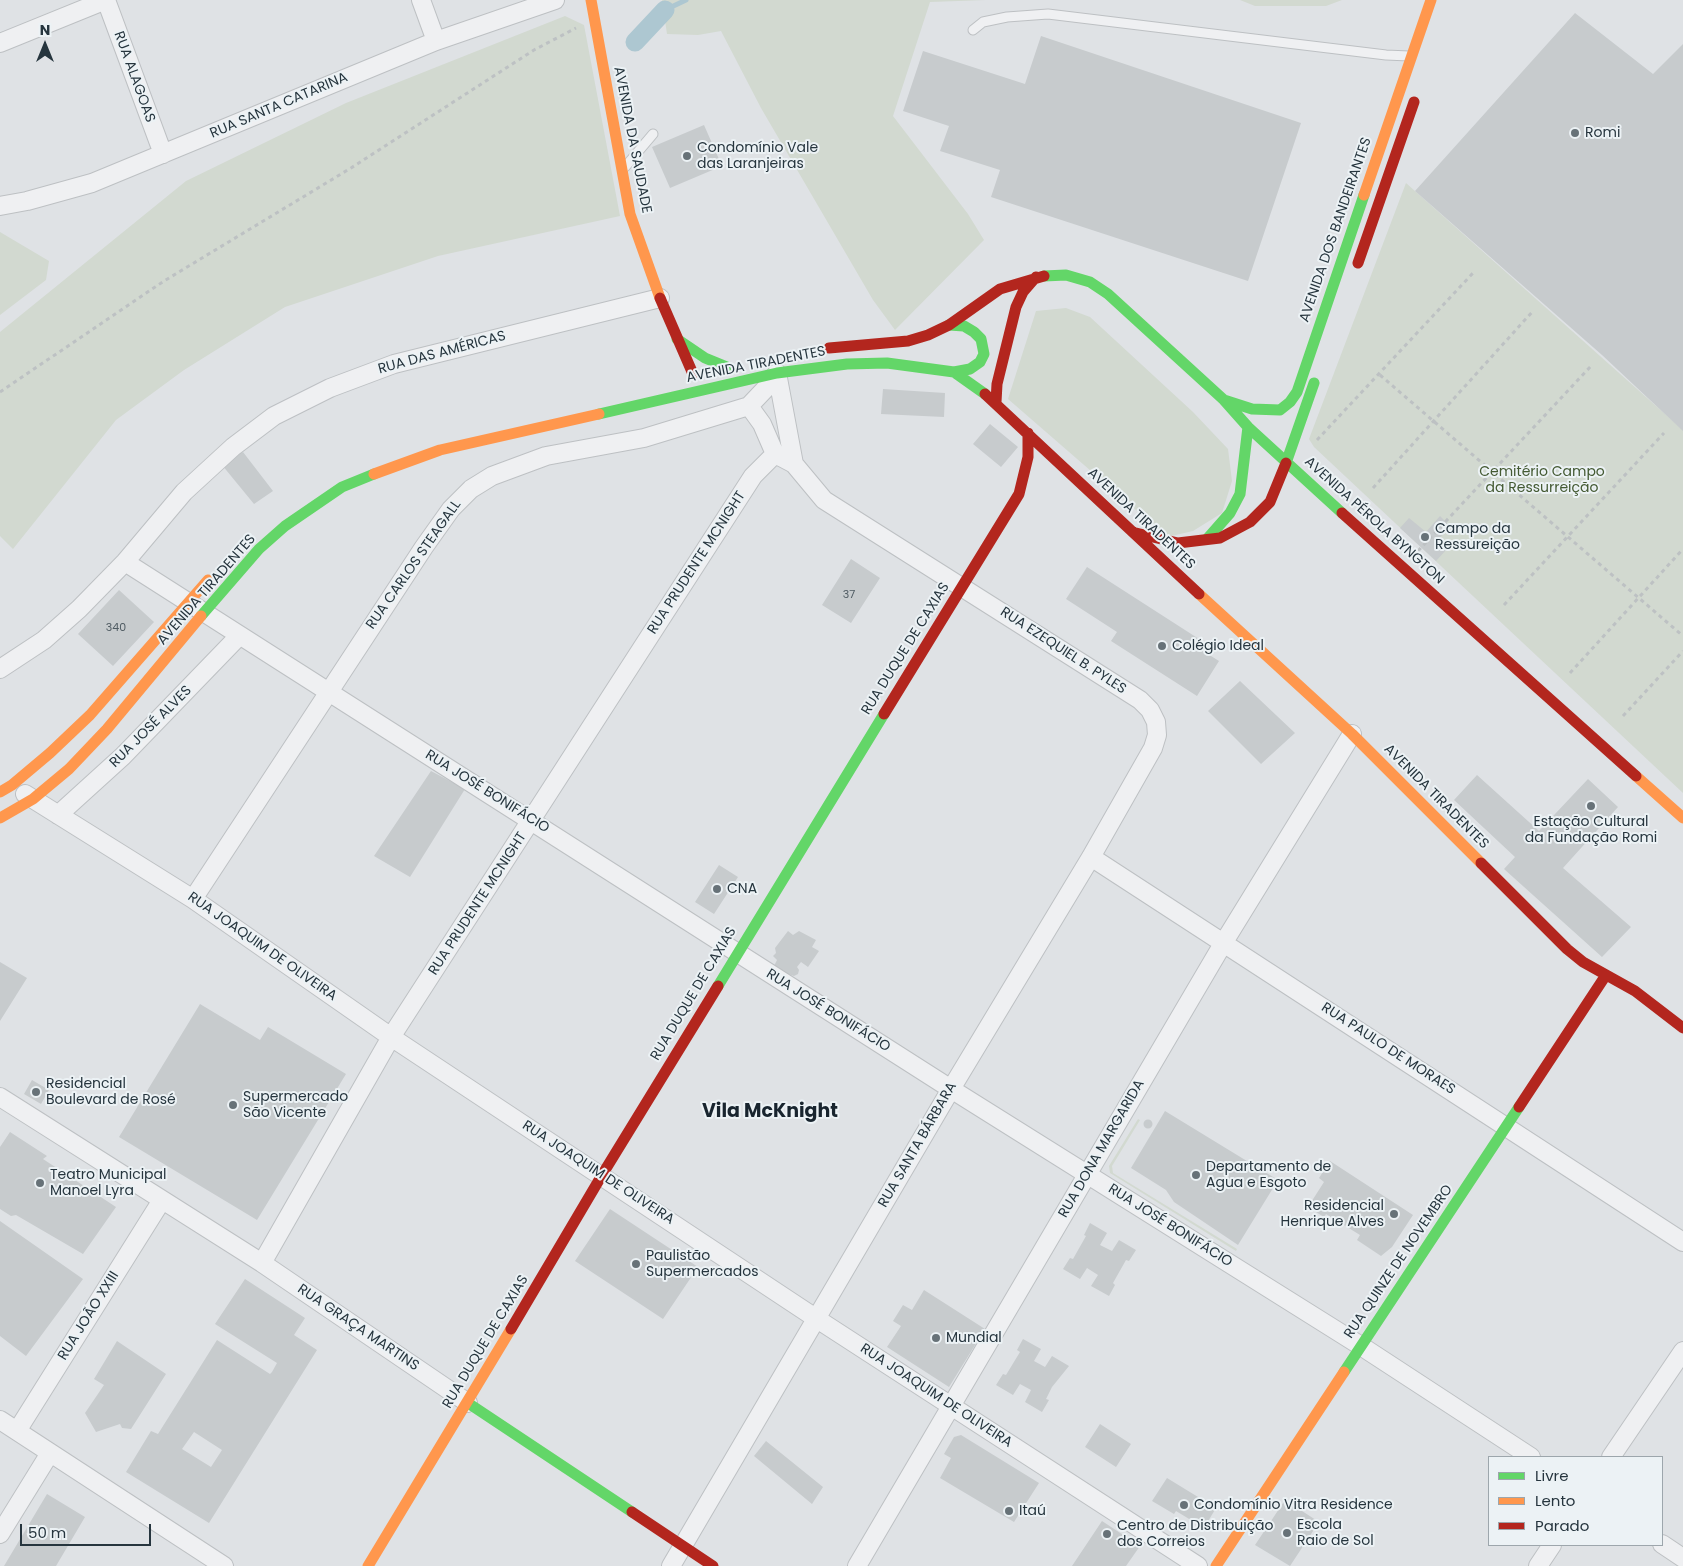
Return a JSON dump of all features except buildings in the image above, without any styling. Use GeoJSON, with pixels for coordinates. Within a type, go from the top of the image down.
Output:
{"type":"FeatureCollection","features":[{"type":"Feature","properties":{"kind":"main road","name":"AVENIDA DA SAUDADE"},"geometry":{"type":"LineString","coordinates":[[591,0],[630,214],[676,338],[697,373]]}},
{"type":"Feature","properties":{"kind":"main road","name":"AVENIDA DOS BANDEIRANTES"},"geometry":{"type":"LineString","coordinates":[[1224,400],[1252,409],[1280,410],[1290,402],[1297,392],[1431,0]]}},
{"type":"Feature","properties":{"kind":"main road"},"geometry":{"type":"LineString","coordinates":[[1355,272],[1418,91]]}},
{"type":"Feature","properties":{"kind":"main road","name":"AVENIDA PÉROLA BYNGTON"},"geometry":{"type":"LineString","coordinates":[[1036,277],[1066,275],[1090,282],[1108,294],[1224,400],[1248,427],[1286,463],[1683,818]]}},
{"type":"Feature","properties":{"kind":"main road"},"geometry":{"type":"LineString","coordinates":[[996,402],[997,384],[1016,307],[1023,292],[1036,277]]}},
{"type":"Feature","properties":{"kind":"main road","name":"AVENIDA TIRADENTES"},"geometry":{"type":"LineString","coordinates":[[821,349],[908,341],[948,325],[1000,288],[1036,277]]}},
{"type":"Feature","properties":{"kind":"main road"},"geometry":{"type":"LineString","coordinates":[[948,325],[964,326],[974,332],[981,340],[984,354],[980,362],[970,369],[954,372]]}},
{"type":"Feature","properties":{"kind":"main road","name":"AVENIDA TIRADENTES"},"geometry":{"type":"LineString","coordinates":[[676,338],[705,358],[732,366],[697,373]]}},
{"type":"Feature","properties":{"kind":"main road","name":"AVENIDA TIRADENTES"},"geometry":{"type":"LineString","coordinates":[[0,818],[34,799],[69,769],[107,729],[259,549],[310,507],[357,480],[407,460],[440,450],[777,373],[819,366],[886,363],[954,372],[967,379],[996,402],[1132,532],[1352,734],[1567,949],[1583,962],[1635,991],[1683,1028]]}},
{"type":"Feature","properties":{"kind":"main road"},"geometry":{"type":"LineString","coordinates":[[1132,532],[1178,543],[1205,541],[1220,538],[1250,522],[1270,502],[1319,371]]}},
{"type":"Feature","properties":{"kind":"main road"},"geometry":{"type":"LineString","coordinates":[[697,373],[716,387]]}},
{"type":"Feature","properties":{"kind":"main road"},"geometry":{"type":"LineString","coordinates":[[1205,541],[1230,513],[1240,494],[1248,427]]}},
{"type":"Feature","properties":{"kind":"main road","name":"RUA DUQUE DE CAXIAS"},"geometry":{"type":"LineString","coordinates":[[368,1566],[468,1403],[602,1175],[1019,494],[1028,457],[1028,433]]}},
{"type":"Feature","properties":{"kind":"main road","name":"AVENIDA TIRADENTES"},"geometry":{"type":"LineString","coordinates":[[4,785],[50,754],[90,715],[214,573]]}},
{"type":"Feature","properties":{"kind":"main road","name":"RUA QUINZE DE NOVEMBRO"},"geometry":{"type":"LineString","coordinates":[[1216,1566],[1508,1127],[1606,975]]}},
{"type":"Feature","properties":{"kind":"main road","name":"RUA GRAÇA MARTINS"},"geometry":{"type":"LineString","coordinates":[[468,1403],[713,1566]]}},
{"type":"Feature","properties":{"kind":"street"},"geometry":{"type":"LineString","coordinates":[[0,43],[106,0]]}},
{"type":"Feature","properties":{"kind":"street","name":"RUA ALAGOAS"},"geometry":{"type":"LineString","coordinates":[[106,0],[163,154]]}},
{"type":"Feature","properties":{"kind":"street"},"geometry":{"type":"LineString","coordinates":[[421,0],[436,41]]}},
{"type":"Feature","properties":{"kind":"street","name":"RUA SANTA CATARINA"},"geometry":{"type":"LineString","coordinates":[[0,206],[27,201],[92,183],[436,41],[555,0]]}},
{"type":"Feature","properties":{"kind":"street","name":"RUA DAS AMÉRICAS"},"geometry":{"type":"LineString","coordinates":[[0,669],[44,640],[125,562],[184,492],[233,447],[274,416],[330,388],[394,364],[660,298]]}},
{"type":"Feature","properties":{"kind":"street"},"geometry":{"type":"LineString","coordinates":[[777,373],[794,464]]}},
{"type":"Feature","properties":{"kind":"street","name":"RUA CARLOS STEAGALL"},"geometry":{"type":"LineString","coordinates":[[193,899],[429,539],[451,509],[471,488],[492,476],[546,456],[644,438],[749,406],[768,386],[777,373]]}},
{"type":"Feature","properties":{"kind":"street"},"geometry":{"type":"LineString","coordinates":[[749,406],[762,424],[775,454],[794,464]]}},
{"type":"Feature","properties":{"kind":"street","name":"RUA PRUDENTE MCNIGHT"},"geometry":{"type":"LineString","coordinates":[[262,1263],[391,1037],[752,476],[775,454]]}},
{"type":"Feature","properties":{"kind":"street","name":"RUA EZEQUIEL B. PYLES"},"geometry":{"type":"LineString","coordinates":[[794,464],[824,500],[1140,700],[1150,710],[1156,722]]}},
{"type":"Feature","properties":{"kind":"street","name":"RUA JOSÉ BONIFÁCIO"},"geometry":{"type":"LineString","coordinates":[[125,562],[951,1089],[1361,1346],[1529,1456]]}},
{"type":"Feature","properties":{"kind":"street","name":"RUA JOSÉ ALVES"},"geometry":{"type":"LineString","coordinates":[[58,814],[130,749],[239,636]]}},
{"type":"Feature","properties":{"kind":"street","name":"RUA SANTA BÁRBARA"},"geometry":{"type":"LineString","coordinates":[[670,1566],[951,1089],[1091,857],[1153,748],[1157,736],[1156,722]]}},
{"type":"Feature","properties":{"kind":"street","name":"RUA DONA MARGARIDA"},"geometry":{"type":"LineString","coordinates":[[856,1566],[952,1407],[1086,1174],[1224,942],[1352,734]]}},
{"type":"Feature","properties":{"kind":"street","name":"RUA JOAQUIM DE OLIVEIRA"},"geometry":{"type":"LineString","coordinates":[[4,785],[34,799],[193,899],[391,1037],[817,1319],[1198,1566]]}},
{"type":"Feature","properties":{"kind":"street","name":"RUA PAULO DE MORAES"},"geometry":{"type":"LineString","coordinates":[[1091,857],[1683,1242]]}},
{"type":"Feature","properties":{"kind":"street","name":"RUA GRAÇA MARTINS"},"geometry":{"type":"LineString","coordinates":[[0,1097],[262,1263],[468,1403]]}},
{"type":"Feature","properties":{"kind":"street","name":"RUA JOÃO XXIII"},"geometry":{"type":"LineString","coordinates":[[17,1431],[162,1200]]}},
{"type":"Feature","properties":{"kind":"street"},"geometry":{"type":"LineString","coordinates":[[1612,1456],[1683,1351]]}},
{"type":"Feature","properties":{"kind":"street"},"geometry":{"type":"LineString","coordinates":[[0,1420],[224,1566]]}},
{"type":"Feature","properties":{"kind":"street"},"geometry":{"type":"LineString","coordinates":[[0,1534],[50,1453]]}},
{"type":"Feature","properties":{"kind":"street"},"geometry":{"type":"LineString","coordinates":[[1663,1545],[1683,1558]]}},
{"type":"Feature","properties":{"kind":"street"},"geometry":{"type":"LineString","coordinates":[[1538,1566],[1551,1546]]}},
{"type":"Feature","properties":{"kind":"lane"},"geometry":{"type":"LineString","coordinates":[[974,30],[983,22],[1006,17],[1048,14],[1386,56],[1412,56]]}},
{"type":"Feature","properties":{"kind":"lane"},"geometry":{"type":"LineString","coordinates":[[622,171],[654,134]]}},
{"type":"Feature","properties":{"kind":"path"},"geometry":{"type":"LineString","coordinates":[[0,392],[164,281],[351,168],[534,50],[594,19]]}},
{"type":"Feature","properties":{"kind":"path"},"geometry":{"type":"LineString","coordinates":[[1317,440],[1474,273]]}},
{"type":"Feature","properties":{"kind":"path"},"geometry":{"type":"LineString","coordinates":[[1373,488],[1533,311]]}},
{"type":"Feature","properties":{"kind":"path"},"geometry":{"type":"LineString","coordinates":[[1417,552],[1591,366]]}},
{"type":"Feature","properties":{"kind":"path"},"geometry":{"type":"LineString","coordinates":[[1380,375],[1683,636]]}},
{"type":"Feature","properties":{"kind":"path"},"geometry":{"type":"LineString","coordinates":[[1504,605],[1664,433]]}},
{"type":"Feature","properties":{"kind":"path"},"geometry":{"type":"LineString","coordinates":[[1570,673],[1683,549]]}},
{"type":"Feature","properties":{"kind":"path"},"geometry":{"type":"LineString","coordinates":[[1623,716],[1683,651]]}},
{"type":"Feature","properties":{"kind":"green space"},"geometry":{"type":"Polygon","coordinates":[[[662,0],[986,0],[930,2],[893,116],[968,214],[984,240],[895,330],[873,300],[761,108],[721,31],[698,35],[667,34],[662,0]]]}},
{"type":"Feature","properties":{"kind":"green space"},"geometry":{"type":"Polygon","coordinates":[[[1240,0],[1342,0],[1326,6],[1255,6],[1240,0]]]}},
{"type":"Feature","properties":{"kind":"green space"},"geometry":{"type":"Polygon","coordinates":[[[565,16],[584,25],[620,216],[438,256],[285,307],[184,370],[116,420],[13,549],[0,536],[0,332],[186,181],[346,103],[565,16]]]}},
{"type":"Feature","properties":{"kind":"green space","name":"Cemitério Campo da Ressurreição"},"geometry":{"type":"Polygon","coordinates":[[[1406,183],[1683,430],[1683,793],[1314,447],[1309,439],[1406,183]]]}},
{"type":"Feature","properties":{"kind":"green space"},"geometry":{"type":"Polygon","coordinates":[[[0,232],[49,261],[46,280],[0,315],[0,232]]]}},
{"type":"Feature","properties":{"kind":"green space"},"geometry":{"type":"Polygon","coordinates":[[[1066,308],[1090,317],[1193,412],[1228,449],[1232,481],[1222,513],[1193,531],[1167,537],[1008,399],[1036,311],[1066,308]]]}},
{"type":"Feature","properties":{"kind":"green space"},"geometry":{"type":"Polygon","coordinates":[[[1138,1119],[1140,1120],[1112,1166],[1113,1173],[1237,1249],[1236,1251],[1110,1173],[1109,1166],[1138,1119]]]}},
{"type":"Feature","properties":{"kind":"waterway"},"geometry":{"type":"LineString","coordinates":[[635,42],[665,10],[686,0]]}},
{"type":"Feature","properties":{"kind":"waterway"},"geometry":{"type":"LineString","coordinates":[[635,42],[665,10]]}},
{"type":"Feature","properties":{"kind":"traffic: fast"},"geometry":{"type":"LineString","coordinates":[[1224,400],[1252,409],[1280,410],[1290,402],[1297,392],[1364,195]]}},
{"type":"Feature","properties":{"kind":"traffic: fast"},"geometry":{"type":"LineString","coordinates":[[1044,276],[1066,275],[1090,282],[1108,294],[1224,400],[1248,427],[1342,513]]}},
{"type":"Feature","properties":{"kind":"traffic: fast"},"geometry":{"type":"LineString","coordinates":[[949,325],[964,326],[974,332],[981,339],[984,354],[980,362],[970,369],[954,372]]}},
{"type":"Feature","properties":{"kind":"traffic: fast"},"geometry":{"type":"LineString","coordinates":[[677,339],[705,358],[727,367]]}},
{"type":"Feature","properties":{"kind":"traffic: fast"},"geometry":{"type":"LineString","coordinates":[[599,414],[777,373],[847,364],[887,363],[954,372],[985,394]]}},
{"type":"Feature","properties":{"kind":"traffic: fast"},"geometry":{"type":"LineString","coordinates":[[1286,463],[1314,383]]}},
{"type":"Feature","properties":{"kind":"traffic: fast"},"geometry":{"type":"LineString","coordinates":[[1208,538],[1230,513],[1240,494],[1248,427]]}},
{"type":"Feature","properties":{"kind":"traffic: fast"},"geometry":{"type":"LineString","coordinates":[[201,616],[259,549],[285,526],[342,487],[374,474]]}},
{"type":"Feature","properties":{"kind":"traffic: fast"},"geometry":{"type":"LineString","coordinates":[[718,986],[884,714]]}},
{"type":"Feature","properties":{"kind":"traffic: fast"},"geometry":{"type":"LineString","coordinates":[[1344,1372],[1519,1107]]}},
{"type":"Feature","properties":{"kind":"traffic: fast"},"geometry":{"type":"LineString","coordinates":[[468,1403],[632,1512]]}},
{"type":"Feature","properties":{"kind":"traffic: slow"},"geometry":{"type":"LineString","coordinates":[[591,0],[630,214],[660,298]]}},
{"type":"Feature","properties":{"kind":"traffic: slow"},"geometry":{"type":"LineString","coordinates":[[1364,195],[1431,0]]}},
{"type":"Feature","properties":{"kind":"traffic: slow"},"geometry":{"type":"LineString","coordinates":[[374,474],[440,450],[599,414]]}},
{"type":"Feature","properties":{"kind":"traffic: slow"},"geometry":{"type":"LineString","coordinates":[[0,792],[12,785],[50,753],[90,715],[208,580]]}},
{"type":"Feature","properties":{"kind":"traffic: slow"},"geometry":{"type":"LineString","coordinates":[[1199,594],[1352,734],[1481,863]]}},
{"type":"Feature","properties":{"kind":"traffic: slow"},"geometry":{"type":"LineString","coordinates":[[0,818],[33,799],[69,769],[107,729],[201,616]]}},
{"type":"Feature","properties":{"kind":"traffic: slow"},"geometry":{"type":"LineString","coordinates":[[1636,776],[1683,818]]}},
{"type":"Feature","properties":{"kind":"traffic: slow"},"geometry":{"type":"LineString","coordinates":[[368,1566],[511,1329]]}},
{"type":"Feature","properties":{"kind":"traffic: slow"},"geometry":{"type":"LineString","coordinates":[[1216,1566],[1344,1372]]}},
{"type":"Feature","properties":{"kind":"traffic: jam"},"geometry":{"type":"LineString","coordinates":[[1358,263],[1414,102]]}},
{"type":"Feature","properties":{"kind":"traffic: jam"},"geometry":{"type":"LineString","coordinates":[[829,348],[908,341],[928,335],[949,325],[1000,289],[1044,276]]}},
{"type":"Feature","properties":{"kind":"traffic: jam"},"geometry":{"type":"LineString","coordinates":[[996,402],[997,384],[1016,307],[1023,292],[1036,277]]}},
{"type":"Feature","properties":{"kind":"traffic: jam"},"geometry":{"type":"LineString","coordinates":[[660,298],[693,374]]}},
{"type":"Feature","properties":{"kind":"traffic: jam"},"geometry":{"type":"LineString","coordinates":[[985,394],[1199,594]]}},
{"type":"Feature","properties":{"kind":"traffic: jam"},"geometry":{"type":"LineString","coordinates":[[884,714],[1019,494],[1028,457],[1028,433]]}},
{"type":"Feature","properties":{"kind":"traffic: jam"},"geometry":{"type":"LineString","coordinates":[[1136,533],[1178,543],[1220,538],[1250,522],[1270,502],[1286,463]]}},
{"type":"Feature","properties":{"kind":"traffic: jam"},"geometry":{"type":"LineString","coordinates":[[1342,513],[1636,776]]}},
{"type":"Feature","properties":{"kind":"traffic: jam"},"geometry":{"type":"LineString","coordinates":[[1481,863],[1567,949],[1583,962],[1635,991],[1683,1028]]}},
{"type":"Feature","properties":{"kind":"traffic: jam"},"geometry":{"type":"LineString","coordinates":[[1519,1107],[1606,975]]}},
{"type":"Feature","properties":{"kind":"traffic: jam"},"geometry":{"type":"LineString","coordinates":[[511,1329],[602,1175],[718,986]]}},
{"type":"Feature","properties":{"kind":"traffic: jam"},"geometry":{"type":"LineString","coordinates":[[632,1512],[713,1566]]}},
{"type":"Feature","properties":{"kind":"place","name":"Romi"},"geometry":{"type":"Point","coordinates":[1575,133]}},
{"type":"Feature","properties":{"kind":"place","name":"Condomínio Vale das Laranjeiras"},"geometry":{"type":"Point","coordinates":[687,156]}},
{"type":"Feature","properties":{"kind":"place","name":"Campo da Ressureição"},"geometry":{"type":"Point","coordinates":[1425,537]}},
{"type":"Feature","properties":{"kind":"place","name":"Colégio Ideal"},"geometry":{"type":"Point","coordinates":[1162,646]}},
{"type":"Feature","properties":{"kind":"place","name":"Estação Cultural da Fundação Romi"},"geometry":{"type":"Point","coordinates":[1591,806]}},
{"type":"Feature","properties":{"kind":"place","name":"CNA"},"geometry":{"type":"Point","coordinates":[717,889]}},
{"type":"Feature","properties":{"kind":"place","name":"Residencial Boulevard de Rosé"},"geometry":{"type":"Point","coordinates":[36,1092]}},
{"type":"Feature","properties":{"kind":"place","name":"Supermercado São Vicente"},"geometry":{"type":"Point","coordinates":[233,1105]}},
{"type":"Feature","properties":{"kind":"place","name":"Departamento de Agua e Esgoto"},"geometry":{"type":"Point","coordinates":[1196,1175]}},
{"type":"Feature","properties":{"kind":"place","name":"Teatro Municipal Manoel Lyra"},"geometry":{"type":"Point","coordinates":[40,1183]}},
{"type":"Feature","properties":{"kind":"place","name":"Residencial Henrique Alves"},"geometry":{"type":"Point","coordinates":[1394,1214]}},
{"type":"Feature","properties":{"kind":"place","name":"Paulistão Supermercados"},"geometry":{"type":"Point","coordinates":[636,1264]}},
{"type":"Feature","properties":{"kind":"place","name":"Mundial"},"geometry":{"type":"Point","coordinates":[936,1338]}},
{"type":"Feature","properties":{"kind":"place","name":"Condomínio Vitra Residence"},"geometry":{"type":"Point","coordinates":[1184,1505]}},
{"type":"Feature","properties":{"kind":"place","name":"Itaú"},"geometry":{"type":"Point","coordinates":[1009,1511]}},
{"type":"Feature","properties":{"kind":"place","name":"Escola Raio de Sol"},"geometry":{"type":"Point","coordinates":[1287,1533]}},
{"type":"Feature","properties":{"kind":"place","name":"Centro de Distribuição dos Correios"},"geometry":{"type":"Point","coordinates":[1107,1534]}},
{"type":"Feature","properties":{"kind":"district","name":"Vila McKnight"},"geometry":{"type":"Point","coordinates":[770,1112]}}]}
